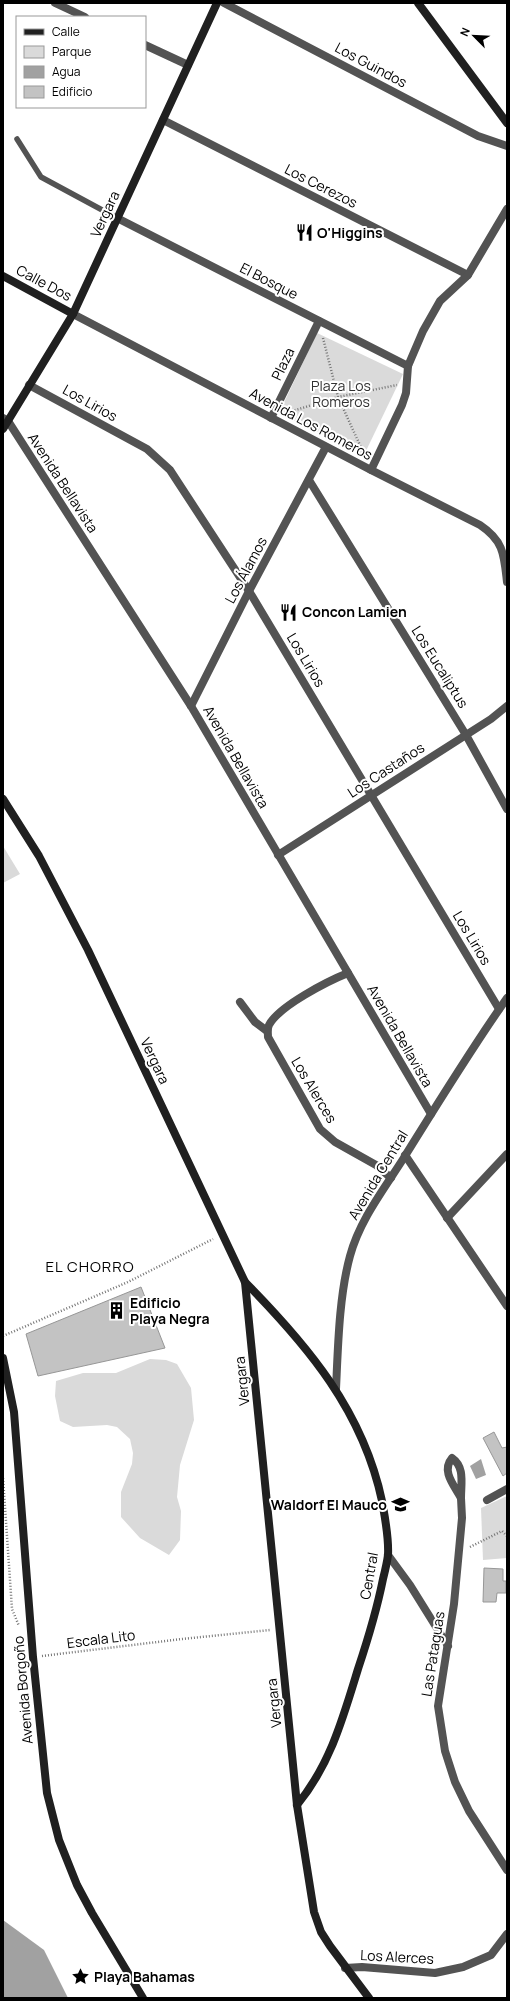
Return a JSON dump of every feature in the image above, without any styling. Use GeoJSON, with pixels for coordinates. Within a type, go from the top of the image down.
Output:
{"type":"FeatureCollection","features":[{"type":"Feature","properties":{"kind":"street"},"geometry":{"type":"LineString","coordinates":[[55,3],[83,16]]}},
{"type":"Feature","properties":{"kind":"street","name":"Vergara"},"geometry":{"type":"LineString","coordinates":[[3,429],[5,419],[29,385],[73,314],[217,3]]}},
{"type":"Feature","properties":{"kind":"street","name":"Los Guindos"},"geometry":{"type":"LineString","coordinates":[[224,3],[478,136],[507,146]]}},
{"type":"Feature","properties":{"kind":"street"},"geometry":{"type":"LineString","coordinates":[[418,3],[507,123]]}},
{"type":"Feature","properties":{"kind":"street"},"geometry":{"type":"LineString","coordinates":[[146,45],[188,65]]}},
{"type":"Feature","properties":{"kind":"street","name":"Los Cerezos"},"geometry":{"type":"LineString","coordinates":[[163,120],[468,275]]}},
{"type":"Feature","properties":{"kind":"street"},"geometry":{"type":"LineString","coordinates":[[371,470],[402,404],[407,383],[408,366],[420,338],[440,301],[468,275],[507,209]]}},
{"type":"Feature","properties":{"kind":"street","name":"El Bosque"},"geometry":{"type":"LineString","coordinates":[[117,218],[408,366]]}},
{"type":"Feature","properties":{"kind":"street","name":"Calle Dos"},"geometry":{"type":"LineString","coordinates":[[3,276],[73,314]]}},
{"type":"Feature","properties":{"kind":"street","name":"Avenida Los Romeros"},"geometry":{"type":"LineString","coordinates":[[73,314],[492,532],[499,541],[503,554],[507,582]]}},
{"type":"Feature","properties":{"kind":"street","name":"Plaza"},"geometry":{"type":"LineString","coordinates":[[271,418],[318,320]]}},
{"type":"Feature","properties":{"kind":"street","name":"Los Lirios"},"geometry":{"type":"LineString","coordinates":[[29,385],[138,444],[163,462],[249,591],[499,1009]]}},
{"type":"Feature","properties":{"kind":"street","name":"Avenida Bellavista"},"geometry":{"type":"LineString","coordinates":[[5,419],[191,706],[430,1114]]}},
{"type":"Feature","properties":{"kind":"street","name":"Los Álamos"},"geometry":{"type":"LineString","coordinates":[[191,706],[249,591],[326,446]]}},
{"type":"Feature","properties":{"kind":"street","name":"Los Eucaliptus"},"geometry":{"type":"LineString","coordinates":[[309,480],[466,735],[507,809]]}},
{"type":"Feature","properties":{"kind":"street","name":"Los Castaños"},"geometry":{"type":"LineString","coordinates":[[278,855],[466,735],[507,706]]}},
{"type":"Feature","properties":{"kind":"street","name":"Vergara"},"geometry":{"type":"LineString","coordinates":[[3,799],[39,856],[88,950],[245,1282],[297,1806],[314,1912],[321,1932],[345,1968],[368,1998]]}},
{"type":"Feature","properties":{"kind":"street"},"geometry":{"type":"LineString","coordinates":[[267,1031],[269,1026],[281,1012],[326,982],[348,973]]}},
{"type":"Feature","properties":{"kind":"street","name":"Avenida Central"},"geometry":{"type":"LineString","coordinates":[[336,1389],[339,1340],[346,1273],[350,1256],[367,1214],[430,1114],[507,998]]}},
{"type":"Feature","properties":{"kind":"street","name":"Los Alerces"},"geometry":{"type":"LineString","coordinates":[[240,1002],[255,1022],[267,1031],[268,1037],[320,1129],[335,1142],[376,1165],[391,1178]]}},
{"type":"Feature","properties":{"kind":"street"},"geometry":{"type":"LineString","coordinates":[[447,1218],[507,1154]]}},
{"type":"Feature","properties":{"kind":"street"},"geometry":{"type":"LineString","coordinates":[[405,1155],[507,1306]]}},
{"type":"Feature","properties":{"kind":"street","name":"Central"},"geometry":{"type":"LineString","coordinates":[[245,1282],[286,1324],[336,1389],[355,1421],[371,1461],[383,1507],[388,1555],[377,1610],[334,1745],[316,1779],[297,1806]]}},
{"type":"Feature","properties":{"kind":"street","name":"Avenida Borgoño"},"geometry":{"type":"LineString","coordinates":[[3,1358],[14,1412],[43,1769],[59,1840],[84,1899],[143,1998]]}},
{"type":"Feature","properties":{"kind":"street"},"geometry":{"type":"LineString","coordinates":[[486,1500],[507,1489]]}},
{"type":"Feature","properties":{"kind":"street","name":"Las Pataguas"},"geometry":{"type":"LineString","coordinates":[[461,1498],[462,1518],[459,1553],[448,1646],[438,1706],[445,1751],[455,1782],[469,1812],[507,1870]]}},
{"type":"Feature","properties":{"kind":"street"},"geometry":{"type":"LineString","coordinates":[[388,1555],[410,1585],[448,1646]]}},
{"type":"Feature","properties":{"kind":"street","name":"Los Alerces"},"geometry":{"type":"LineString","coordinates":[[345,1968],[362,1967],[435,1973],[463,1967],[491,1955],[507,1934]]}},
{"type":"Feature","properties":{"kind":"lane"},"geometry":{"type":"LineString","coordinates":[[17,139],[41,177],[117,218]]}},
{"type":"Feature","properties":{"kind":"path"},"geometry":{"type":"LineString","coordinates":[[318,320],[338,397],[371,470]]}},
{"type":"Feature","properties":{"kind":"path"},"geometry":{"type":"LineString","coordinates":[[271,418],[338,397],[407,383]]}},
{"type":"Feature","properties":{"kind":"path"},"geometry":{"type":"LineString","coordinates":[[3,1336],[128,1282],[222,1234]]}},
{"type":"Feature","properties":{"kind":"path"},"geometry":{"type":"LineString","coordinates":[[459,1553],[502,1531],[507,1536]]}},
{"type":"Feature","properties":{"kind":"path","name":"Escala Lito"},"geometry":{"type":"LineString","coordinates":[[33,1657],[280,1629]]}},
{"type":"Feature","properties":{"kind":"green space","name":"Plaza Los Romeros"},"geometry":{"type":"Polygon","coordinates":[[[317,333],[403,374],[364,455],[279,413],[317,333]]]}},
{"type":"Feature","properties":{"kind":"green space"},"geometry":{"type":"Polygon","coordinates":[[[3,846],[20,874],[3,883],[3,846]]]}},
{"type":"Feature","properties":{"kind":"green space"},"geometry":{"type":"Polygon","coordinates":[[[150,1359],[166,1360],[177,1364],[191,1388],[194,1420],[180,1465],[177,1497],[181,1511],[180,1540],[169,1555],[140,1538],[121,1517],[121,1492],[132,1464],[133,1453],[130,1439],[117,1427],[107,1425],[73,1427],[60,1421],[55,1396],[56,1381],[83,1373],[116,1373],[150,1359]]]}},
{"type":"Feature","properties":{"kind":"green space"},"geometry":{"type":"Polygon","coordinates":[[[507,1496],[507,1558],[483,1560],[481,1508],[507,1496]]]}},
{"type":"Feature","properties":{"kind":"water"},"geometry":{"type":"Polygon","coordinates":[[[481,1459],[486,1475],[476,1479],[470,1466],[481,1459]]]}},
{"type":"Feature","properties":{"kind":"water"},"geometry":{"type":"Polygon","coordinates":[[[3,1920],[44,1950],[68,1998],[3,1998],[3,1920]]]}},
{"type":"Feature","properties":{"kind":"building","name":"Edificio Playa Negra"},"geometry":{"type":"Polygon","coordinates":[[[141,1287],[165,1348],[38,1376],[26,1334],[141,1287]]]}},
{"type":"Feature","properties":{"kind":"building"},"geometry":{"type":"Polygon","coordinates":[[[494,1432],[502,1448],[507,1447],[507,1473],[503,1476],[483,1438],[494,1432]]]}},
{"type":"Feature","properties":{"kind":"building"},"geometry":{"type":"Polygon","coordinates":[[[484,1568],[503,1569],[503,1581],[506,1581],[506,1593],[497,1593],[496,1602],[483,1602],[484,1568]]]}},
{"type":"Feature","properties":{"kind":"place","name":"O'Higgins"},"geometry":{"type":"Point","coordinates":[304,233]}},
{"type":"Feature","properties":{"kind":"place","name":"Concon Lamien"},"geometry":{"type":"Point","coordinates":[289,612]}},
{"type":"Feature","properties":{"kind":"place","name":"Edificio Playa Negra"},"geometry":{"type":"Point","coordinates":[117,1311]}},
{"type":"Feature","properties":{"kind":"place","name":"Waldorf El Mauco"},"geometry":{"type":"Point","coordinates":[400,1505]}},
{"type":"Feature","properties":{"kind":"place","name":"Playa Bahamas"},"geometry":{"type":"Point","coordinates":[81,1977]}},
{"type":"Feature","properties":{"kind":"district","name":"EL CHORRO"},"geometry":{"type":"Point","coordinates":[90,1267]}}]}
